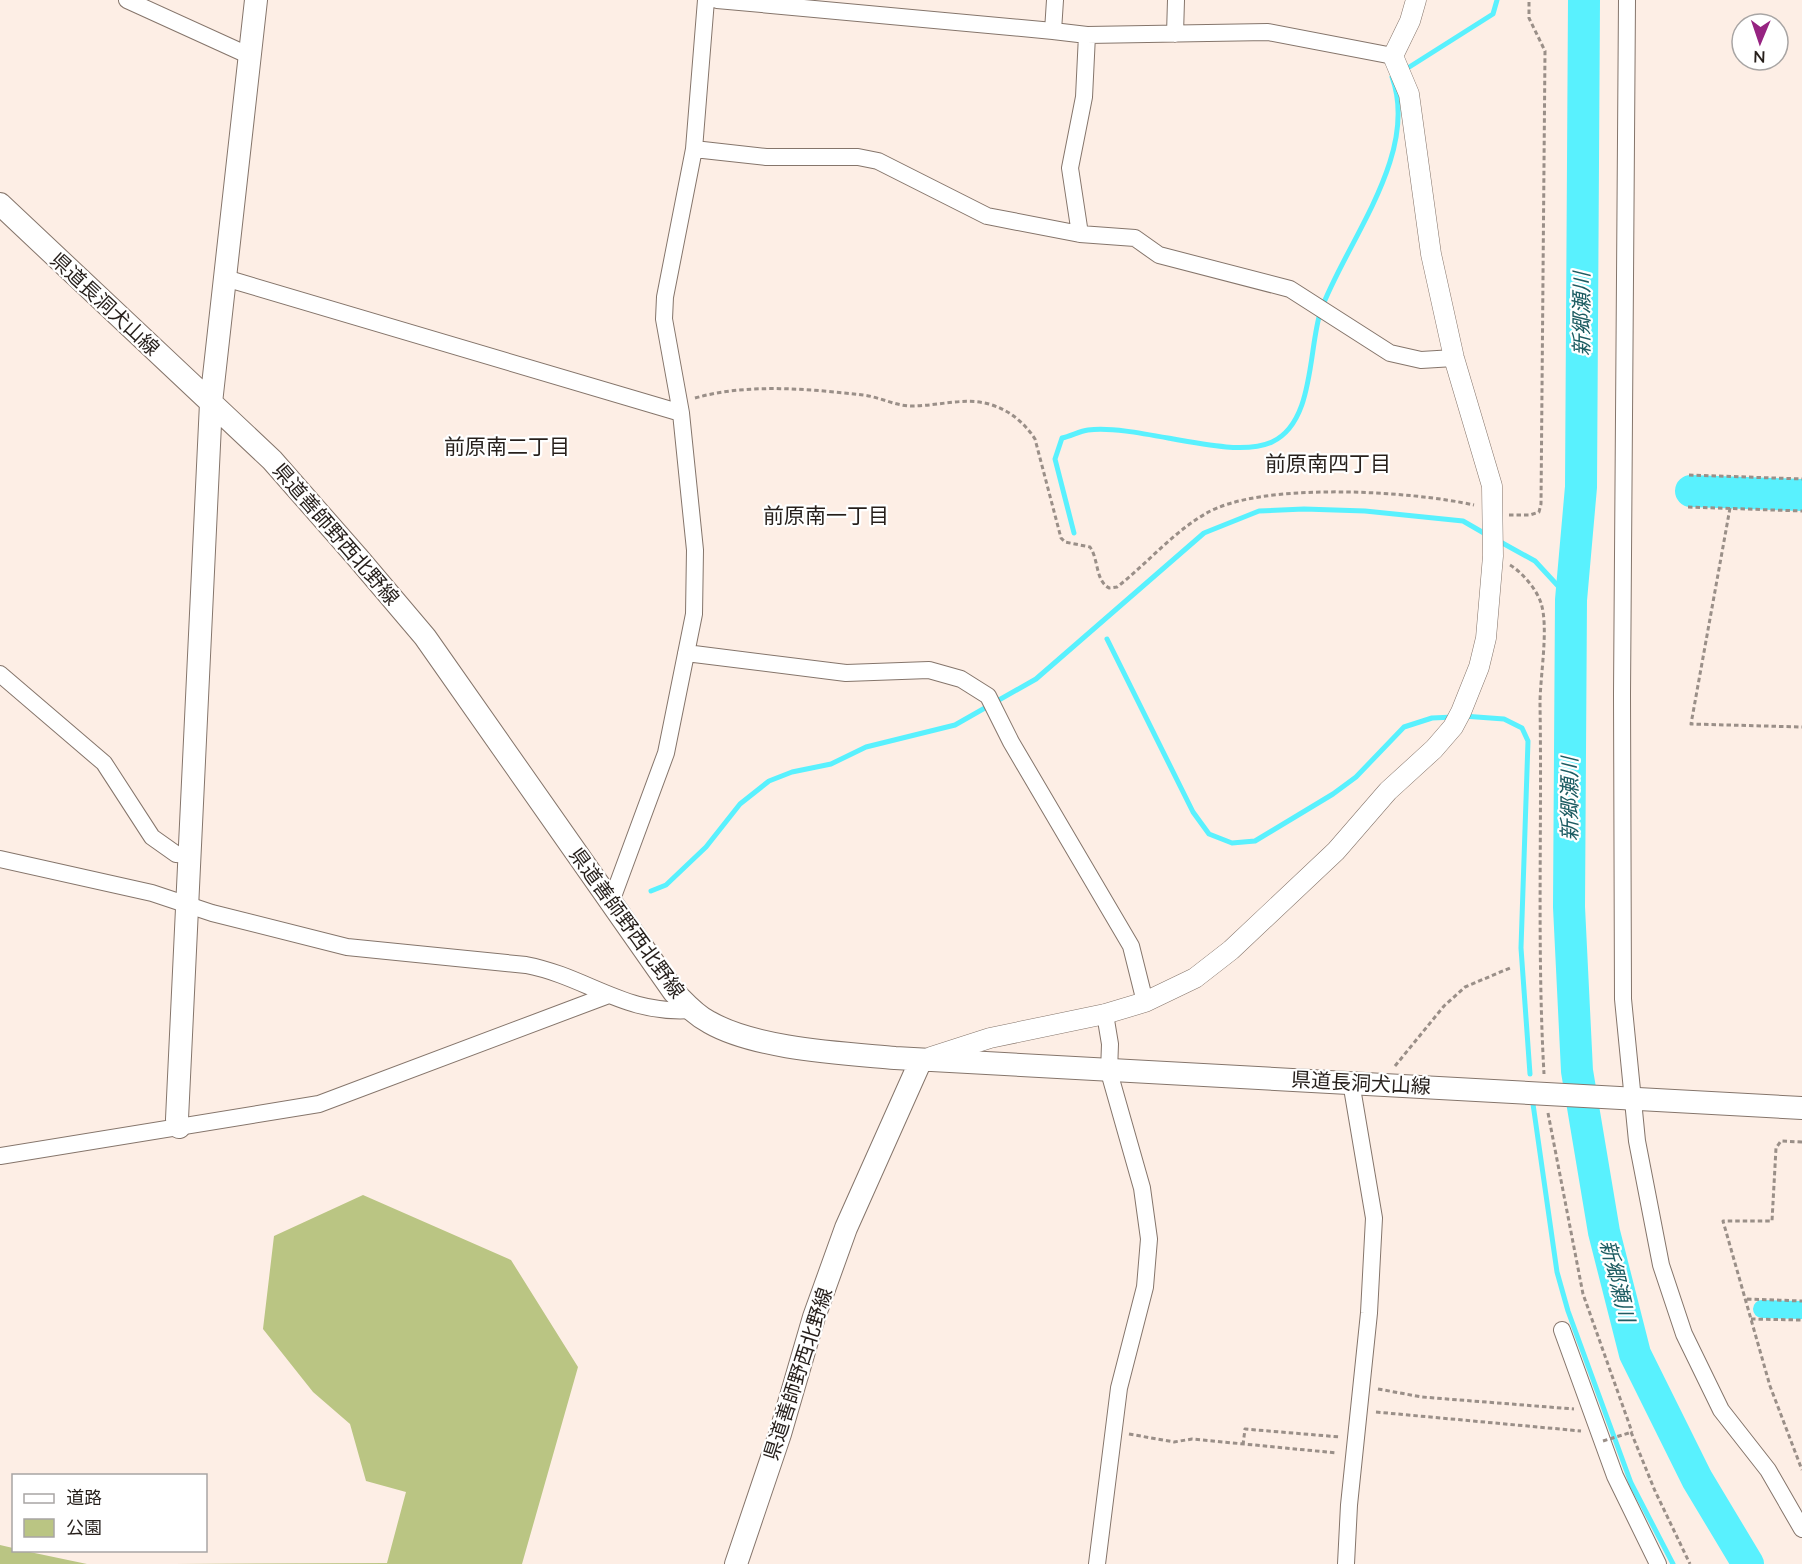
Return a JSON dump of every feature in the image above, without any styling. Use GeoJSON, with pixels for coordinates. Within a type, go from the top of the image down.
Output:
{"type":"FeatureCollection","features":[{"type":"Feature","properties":{"kind":"main road"},"geometry":{"type":"LineString","coordinates":[[179,1127],[177,1119],[211,403],[256,0]]}},
{"type":"Feature","properties":{"kind":"main road","name":"県道長洞犬山線"},"geometry":{"type":"LineString","coordinates":[[0,204],[211,403]]}},
{"type":"Feature","properties":{"kind":"main road","name":"県道善師野西北野線"},"geometry":{"type":"LineString","coordinates":[[211,403],[272,460],[425,637],[674,992],[692,1010],[717,1026],[766,1042],[921,1060],[846,1228],[814,1317],[780,1434],[735,1564]]}},
{"type":"Feature","properties":{"kind":"main road","name":"県道長洞犬山線"},"geometry":{"type":"LineString","coordinates":[[921,1060],[1802,1108]]}},
{"type":"Feature","properties":{"kind":"street"},"geometry":{"type":"LineString","coordinates":[[127,0],[250,56]]}},
{"type":"Feature","properties":{"kind":"street"},"geometry":{"type":"LineString","coordinates":[[614,906],[666,753],[694,614],[696,584],[680,408],[664,319],[665,297],[694,149],[706,0]]}},
{"type":"Feature","properties":{"kind":"street"},"geometry":{"type":"LineString","coordinates":[[717,0],[1087,35],[1268,32],[1393,56]]}},
{"type":"Feature","properties":{"kind":"street"},"geometry":{"type":"LineString","coordinates":[[1053,31],[1055,0]]}},
{"type":"Feature","properties":{"kind":"street"},"geometry":{"type":"LineString","coordinates":[[1175,34],[1176,0]]}},
{"type":"Feature","properties":{"kind":"street"},"geometry":{"type":"LineString","coordinates":[[921,1060],[990,1038],[1105,1014],[1145,1002],[1195,978],[1231,950],[1336,851],[1388,790],[1434,749],[1457,719],[1479,667],[1486,638],[1494,514],[1492,486],[1454,358],[1431,254],[1409,94],[1393,56],[1410,21],[1416,0]]}},
{"type":"Feature","properties":{"kind":"street"},"geometry":{"type":"LineString","coordinates":[[1627,0],[1622,670],[1623,999],[1633,1098],[1641,1162],[1661,1265],[1684,1334],[1721,1410],[1768,1470],[1802,1529]]}},
{"type":"Feature","properties":{"kind":"street"},"geometry":{"type":"LineString","coordinates":[[1080,234],[1070,168],[1084,97],[1087,35]]}},
{"type":"Feature","properties":{"kind":"street"},"geometry":{"type":"LineString","coordinates":[[694,149],[766,157],[858,157],[878,161],[987,216],[1080,234],[1135,238],[1159,255],[1290,289],[1390,353],[1421,360],[1454,358]]}},
{"type":"Feature","properties":{"kind":"street"},"geometry":{"type":"LineString","coordinates":[[225,278],[680,408]]}},
{"type":"Feature","properties":{"kind":"street"},"geometry":{"type":"LineString","coordinates":[[686,653],[846,673],[929,670],[961,679],[988,696],[1131,946],[1145,1002]]}},
{"type":"Feature","properties":{"kind":"street"},"geometry":{"type":"LineString","coordinates":[[0,674],[104,763],[152,837],[176,854],[190,855]]}},
{"type":"Feature","properties":{"kind":"street"},"geometry":{"type":"LineString","coordinates":[[0,859],[152,893],[188,906],[347,947],[486,959],[547,969],[606,996],[642,1008],[669,1012],[692,1010]]}},
{"type":"Feature","properties":{"kind":"street"},"geometry":{"type":"LineString","coordinates":[[0,1156],[319,1104],[606,996]]}},
{"type":"Feature","properties":{"kind":"street"},"geometry":{"type":"LineString","coordinates":[[1097,1564],[1119,1388],[1144,1287],[1149,1239],[1142,1188],[1109,1072],[1110,1044],[1105,1014]]}},
{"type":"Feature","properties":{"kind":"street"},"geometry":{"type":"LineString","coordinates":[[1346,1564],[1374,1218],[1351,1082]]}},
{"type":"Feature","properties":{"kind":"street"},"geometry":{"type":"LineString","coordinates":[[1562,1330],[1628,1505],[1658,1564]]}},
{"type":"Feature","properties":{"kind":"path"},"geometry":{"type":"LineString","coordinates":[[680,408],[707,395],[777,390],[865,395],[910,406],[964,401],[993,405],[1027,426],[1035,439],[1061,538],[1065,542],[1090,548],[1095,555],[1099,577],[1109,588],[1118,587],[1179,531],[1207,512],[1257,496],[1290,493],[1404,496],[1452,500],[1494,514],[1530,515],[1539,512],[1541,504],[1545,51],[1529,18],[1529,0]]}},
{"type":"Feature","properties":{"kind":"path"},"geometry":{"type":"LineString","coordinates":[[1689,475],[1802,479]]}},
{"type":"Feature","properties":{"kind":"path"},"geometry":{"type":"LineString","coordinates":[[1688,507],[1802,511]]}},
{"type":"Feature","properties":{"kind":"path"},"geometry":{"type":"LineString","coordinates":[[1730,508],[1691,724],[1802,727]]}},
{"type":"Feature","properties":{"kind":"path"},"geometry":{"type":"LineString","coordinates":[[1493,552],[1514,568],[1533,588],[1541,603],[1544,621],[1540,683],[1538,971],[1549,1093],[1583,1294],[1654,1491],[1690,1564]]}},
{"type":"Feature","properties":{"kind":"path"},"geometry":{"type":"LineString","coordinates":[[1394,1084],[1395,1063],[1444,1006],[1464,987],[1510,968]]}},
{"type":"Feature","properties":{"kind":"path"},"geometry":{"type":"LineString","coordinates":[[1802,1142],[1781,1141],[1776,1148],[1772,1221],[1723,1221],[1770,1386],[1802,1470]]}},
{"type":"Feature","properties":{"kind":"path"},"geometry":{"type":"LineString","coordinates":[[1746,1299],[1802,1301]]}},
{"type":"Feature","properties":{"kind":"path"},"geometry":{"type":"LineString","coordinates":[[1751,1319],[1802,1320]]}},
{"type":"Feature","properties":{"kind":"path"},"geometry":{"type":"LineString","coordinates":[[1361,1388],[1594,1418]]}},
{"type":"Feature","properties":{"kind":"path"},"geometry":{"type":"LineString","coordinates":[[1359,1411],[1583,1431],[1594,1418]]}},
{"type":"Feature","properties":{"kind":"path"},"geometry":{"type":"LineString","coordinates":[[1243,1445],[1245,1428],[1355,1446]]}},
{"type":"Feature","properties":{"kind":"path"},"geometry":{"type":"LineString","coordinates":[[1113,1431],[1174,1442],[1192,1439],[1243,1445],[1355,1446]]}},
{"type":"Feature","properties":{"kind":"path"},"geometry":{"type":"LineString","coordinates":[[1603,1441],[1631,1432]]}},
{"type":"Feature","properties":{"kind":"green space"},"geometry":{"type":"Polygon","coordinates":[[[363,1195],[511,1260],[578,1367],[522,1564],[174,1564],[387,1563],[406,1492],[366,1481],[350,1424],[313,1392],[263,1329],[274,1236],[363,1195]]]}},
{"type":"Feature","properties":{"kind":"green space"},"geometry":{"type":"Polygon","coordinates":[[[0,1545],[12,1548],[12,1552],[30,1552],[87,1564],[0,1564],[0,1545]]]}},
{"type":"Feature","properties":{"kind":"waterway"},"geometry":{"type":"LineString","coordinates":[[1403,71],[1493,14],[1497,0]]}},
{"type":"Feature","properties":{"kind":"waterway","name":"新郷瀬川"},"geometry":{"type":"LineString","coordinates":[[1584,0],[1581,487],[1571,600],[1569,907],[1577,1071],[1604,1232],[1635,1354],[1697,1479],[1748,1564]]}},
{"type":"Feature","properties":{"kind":"waterway"},"geometry":{"type":"LineString","coordinates":[[1074,533],[1055,459],[1062,438],[1082,431],[1109,430],[1209,445],[1254,447],[1272,442],[1286,432],[1296,418],[1308,383],[1321,310],[1362,227],[1388,167],[1396,136],[1398,106],[1392,77],[1395,76]]}},
{"type":"Feature","properties":{"kind":"waterway"},"geometry":{"type":"LineString","coordinates":[[1691,491],[1802,495]]}},
{"type":"Feature","properties":{"kind":"waterway"},"geometry":{"type":"LineString","coordinates":[[651,891],[666,885],[706,847],[740,804],[769,781],[792,772],[831,764],[866,747],[955,725],[1036,679],[1204,533],[1259,511],[1304,509],[1365,511],[1463,521],[1489,536]]}},
{"type":"Feature","properties":{"kind":"waterway"},"geometry":{"type":"LineString","coordinates":[[1497,540],[1535,561],[1571,600]]}},
{"type":"Feature","properties":{"kind":"waterway"},"geometry":{"type":"LineString","coordinates":[[1107,639],[1193,812],[1209,834],[1232,843],[1255,841],[1333,794],[1356,777],[1404,727],[1432,718],[1454,717]]}},
{"type":"Feature","properties":{"kind":"waterway"},"geometry":{"type":"LineString","coordinates":[[1463,716],[1504,719],[1522,728],[1528,741],[1521,948],[1530,1074]]}},
{"type":"Feature","properties":{"kind":"waterway"},"geometry":{"type":"LineString","coordinates":[[1533,1104],[1557,1272],[1568,1311],[1631,1483],[1673,1564]]}},
{"type":"Feature","properties":{"kind":"waterway"},"geometry":{"type":"LineString","coordinates":[[1762,1309],[1802,1310]]}},
{"type":"Feature","properties":{"kind":"district","name":"前原南二丁目"},"geometry":{"type":"Point","coordinates":[507,447]}},
{"type":"Feature","properties":{"kind":"district","name":"前原南四丁目"},"geometry":{"type":"Point","coordinates":[1328,464]}},
{"type":"Feature","properties":{"kind":"district","name":"前原南一丁目"},"geometry":{"type":"Point","coordinates":[826,516]}}]}
